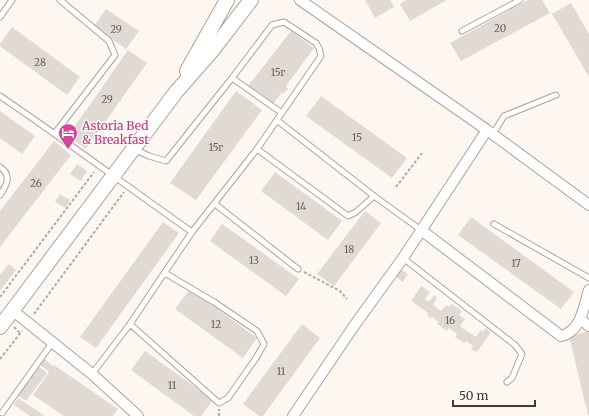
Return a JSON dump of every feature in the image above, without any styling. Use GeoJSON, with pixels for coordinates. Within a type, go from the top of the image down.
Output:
{"type":"FeatureCollection","features":[{"type":"Feature","properties":{"kind":"main road"},"geometry":{"type":"LineString","coordinates":[[176,92],[227,0]]}},
{"type":"Feature","properties":{"kind":"main road"},"geometry":{"type":"LineString","coordinates":[[0,327],[176,92],[212,52],[251,0]]}},
{"type":"Feature","properties":{"kind":"street"},"geometry":{"type":"LineString","coordinates":[[300,0],[490,132],[589,205]]}},
{"type":"Feature","properties":{"kind":"street"},"geometry":{"type":"LineString","coordinates":[[293,416],[490,132]]}},
{"type":"Feature","properties":{"kind":"street"},"geometry":{"type":"LineString","coordinates":[[422,230],[562,336],[571,332],[576,327],[589,290]]}},
{"type":"Feature","properties":{"kind":"street"},"geometry":{"type":"LineString","coordinates":[[12,310],[92,374],[138,416]]}},
{"type":"Feature","properties":{"kind":"street"},"geometry":{"type":"LineString","coordinates":[[580,319],[589,326]]}},
{"type":"Feature","properties":{"kind":"lane"},"geometry":{"type":"LineString","coordinates":[[0,18],[12,0]]}},
{"type":"Feature","properties":{"kind":"lane"},"geometry":{"type":"LineString","coordinates":[[55,133],[115,55],[109,41],[60,0]]}},
{"type":"Feature","properties":{"kind":"lane"},"geometry":{"type":"LineString","coordinates":[[462,31],[520,0]]}},
{"type":"Feature","properties":{"kind":"lane"},"geometry":{"type":"LineString","coordinates":[[92,374],[130,324],[192,232],[278,120],[321,56],[319,48],[316,43],[284,22],[272,25],[232,78],[166,160],[149,156],[134,149]]}},
{"type":"Feature","properties":{"kind":"lane"},"geometry":{"type":"LineString","coordinates":[[232,78],[282,113]]}},
{"type":"Feature","properties":{"kind":"lane"},"geometry":{"type":"LineString","coordinates":[[490,132],[504,116],[556,95]]}},
{"type":"Feature","properties":{"kind":"lane"},"geometry":{"type":"LineString","coordinates":[[0,96],[55,133],[192,232]]}},
{"type":"Feature","properties":{"kind":"lane"},"geometry":{"type":"LineString","coordinates":[[278,120],[374,196],[422,230]]}},
{"type":"Feature","properties":{"kind":"lane"},"geometry":{"type":"LineString","coordinates":[[257,149],[348,216],[356,212],[374,196]]}},
{"type":"Feature","properties":{"kind":"lane"},"geometry":{"type":"LineString","coordinates":[[0,167],[5,170],[8,179],[6,187],[0,195]]}},
{"type":"Feature","properties":{"kind":"lane"},"geometry":{"type":"LineString","coordinates":[[215,204],[298,269]]}},
{"type":"Feature","properties":{"kind":"lane"},"geometry":{"type":"LineString","coordinates":[[494,224],[589,278]]}},
{"type":"Feature","properties":{"kind":"lane"},"geometry":{"type":"LineString","coordinates":[[403,258],[515,345],[522,354],[512,378],[506,382]]}},
{"type":"Feature","properties":{"kind":"lane"},"geometry":{"type":"LineString","coordinates":[[130,324],[219,403],[228,398],[256,358],[264,344],[257,331],[214,302],[165,273]]}},
{"type":"Feature","properties":{"kind":"lane"},"geometry":{"type":"LineString","coordinates":[[2,413],[52,343]]}},
{"type":"Feature","properties":{"kind":"path"},"geometry":{"type":"LineString","coordinates":[[396,187],[422,153]]}},
{"type":"Feature","properties":{"kind":"path"},"geometry":{"type":"LineString","coordinates":[[0,297],[99,166]]}},
{"type":"Feature","properties":{"kind":"path"},"geometry":{"type":"LineString","coordinates":[[31,318],[128,186]]}},
{"type":"Feature","properties":{"kind":"path"},"geometry":{"type":"LineString","coordinates":[[298,269],[340,291],[347,299]]}},
{"type":"Feature","properties":{"kind":"path"},"geometry":{"type":"LineString","coordinates":[[0,359],[25,326]]}},
{"type":"Feature","properties":{"kind":"building"},"geometry":{"type":"Polygon","coordinates":[[[365,0],[390,0],[394,7],[375,18],[365,0]]]}},
{"type":"Feature","properties":{"kind":"building"},"geometry":{"type":"Polygon","coordinates":[[[406,0],[447,0],[410,21],[400,4],[406,0]]]}},
{"type":"Feature","properties":{"kind":"building"},"geometry":{"type":"Polygon","coordinates":[[[528,0],[542,0],[550,13],[461,61],[450,43],[528,0]]]}},
{"type":"Feature","properties":{"kind":"building"},"geometry":{"type":"Polygon","coordinates":[[[571,3],[589,34],[589,77],[552,14],[571,3]]]}},
{"type":"Feature","properties":{"kind":"building"},"geometry":{"type":"Polygon","coordinates":[[[106,9],[139,31],[126,49],[94,26],[106,9]]]}},
{"type":"Feature","properties":{"kind":"building"},"geometry":{"type":"Polygon","coordinates":[[[12,27],[80,77],[67,95],[0,46],[12,27]]]}},
{"type":"Feature","properties":{"kind":"building"},"geometry":{"type":"Polygon","coordinates":[[[291,31],[314,48],[286,86],[288,89],[283,94],[282,92],[273,104],[248,86],[291,31]]]}},
{"type":"Feature","properties":{"kind":"building"},"geometry":{"type":"Polygon","coordinates":[[[128,50],[147,63],[86,149],[68,136],[128,50]]]}},
{"type":"Feature","properties":{"kind":"building"},"geometry":{"type":"Polygon","coordinates":[[[236,91],[262,110],[196,200],[170,183],[236,91]]]}},
{"type":"Feature","properties":{"kind":"building"},"geometry":{"type":"Polygon","coordinates":[[[321,96],[407,158],[392,178],[306,116],[321,96]]]}},
{"type":"Feature","properties":{"kind":"building"},"geometry":{"type":"Polygon","coordinates":[[[0,111],[35,136],[22,154],[0,138],[0,111]]]}},
{"type":"Feature","properties":{"kind":"building"},"geometry":{"type":"Polygon","coordinates":[[[54,141],[71,155],[0,247],[0,211],[54,141]]]}},
{"type":"Feature","properties":{"kind":"building"},"geometry":{"type":"Polygon","coordinates":[[[77,164],[87,171],[81,181],[70,174],[77,164]]]}},
{"type":"Feature","properties":{"kind":"building"},"geometry":{"type":"Polygon","coordinates":[[[275,172],[342,221],[328,240],[261,191],[275,172]]]}},
{"type":"Feature","properties":{"kind":"building"},"geometry":{"type":"Polygon","coordinates":[[[60,194],[70,200],[65,208],[55,202],[60,194]]]}},
{"type":"Feature","properties":{"kind":"building"},"geometry":{"type":"Polygon","coordinates":[[[365,211],[381,223],[334,286],[317,274],[365,211]]]}},
{"type":"Feature","properties":{"kind":"building"},"geometry":{"type":"Polygon","coordinates":[[[471,217],[574,292],[561,309],[458,235],[471,217]]]}},
{"type":"Feature","properties":{"kind":"building"},"geometry":{"type":"Polygon","coordinates":[[[163,222],[179,233],[96,348],[80,337],[163,222]]]}},
{"type":"Feature","properties":{"kind":"building"},"geometry":{"type":"Polygon","coordinates":[[[222,224],[299,279],[286,296],[210,241],[222,224]]]}},
{"type":"Feature","properties":{"kind":"building"},"geometry":{"type":"Polygon","coordinates":[[[9,264],[16,270],[0,291],[0,275],[9,264]]]}},
{"type":"Feature","properties":{"kind":"building"},"geometry":{"type":"Polygon","coordinates":[[[397,267],[408,274],[403,282],[392,274],[397,267]]]}},
{"type":"Feature","properties":{"kind":"building"},"geometry":{"type":"Polygon","coordinates":[[[421,286],[430,292],[425,299],[429,302],[434,295],[437,298],[433,305],[441,311],[446,305],[449,307],[452,304],[462,311],[459,315],[465,319],[460,326],[476,337],[481,330],[483,332],[486,328],[491,332],[477,352],[471,349],[473,346],[466,341],[464,343],[455,337],[457,334],[449,328],[447,331],[437,324],[439,322],[432,317],[431,319],[427,315],[428,313],[411,301],[421,286]]]}},
{"type":"Feature","properties":{"kind":"building"},"geometry":{"type":"Polygon","coordinates":[[[190,289],[257,338],[243,358],[175,309],[190,289]]]}},
{"type":"Feature","properties":{"kind":"building"},"geometry":{"type":"Polygon","coordinates":[[[302,324],[320,338],[263,416],[259,416],[243,404],[302,324]]]}},
{"type":"Feature","properties":{"kind":"building"},"geometry":{"type":"Polygon","coordinates":[[[589,331],[589,415],[588,415],[569,336],[589,331]]]}},
{"type":"Feature","properties":{"kind":"building"},"geometry":{"type":"Polygon","coordinates":[[[145,351],[213,400],[201,416],[194,416],[131,370],[145,351]]]}},
{"type":"Feature","properties":{"kind":"building"},"geometry":{"type":"Polygon","coordinates":[[[44,359],[118,409],[113,416],[64,416],[33,395],[49,372],[40,365],[44,359]]]}},
{"type":"Feature","properties":{"kind":"building"},"geometry":{"type":"Polygon","coordinates":[[[39,367],[47,373],[26,401],[17,395],[39,367]]]}},
{"type":"Feature","properties":{"kind":"building"},"geometry":{"type":"Polygon","coordinates":[[[18,398],[45,416],[30,416],[14,405],[18,398]]]}},
{"type":"Feature","properties":{"kind":"place","name":"Astoria Bed & Breakfast"},"geometry":{"type":"Point","coordinates":[68,150]}}]}
